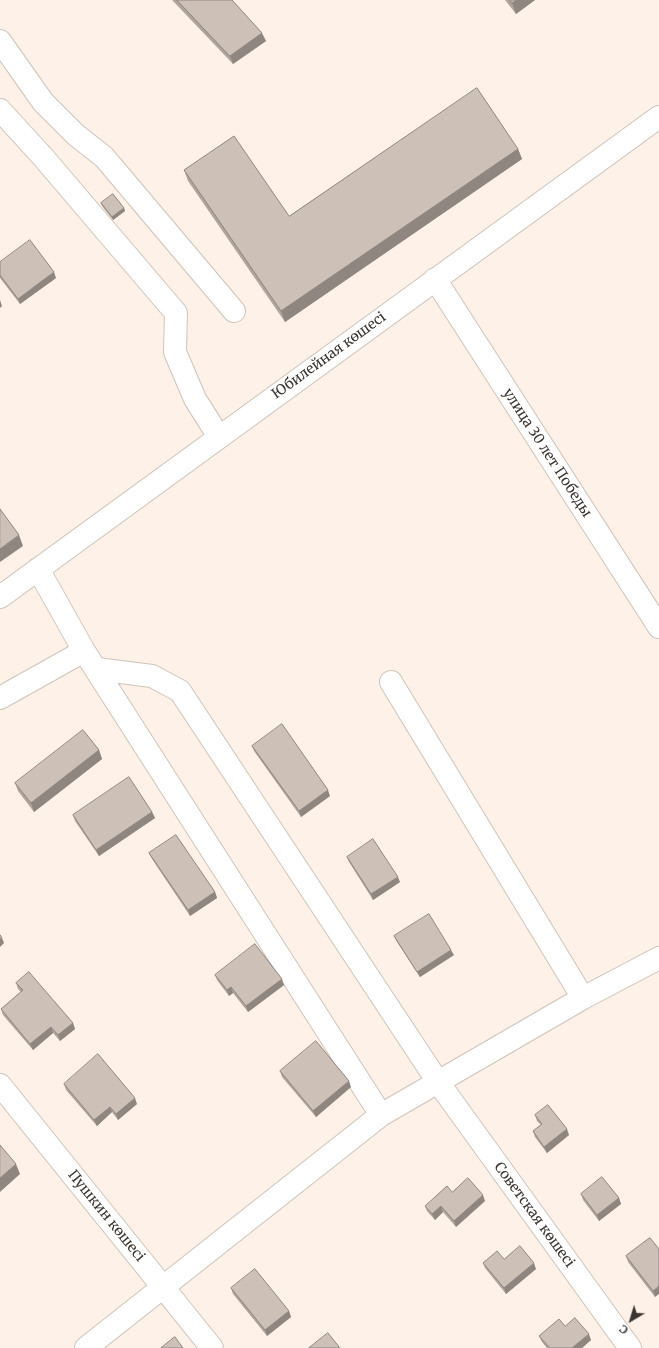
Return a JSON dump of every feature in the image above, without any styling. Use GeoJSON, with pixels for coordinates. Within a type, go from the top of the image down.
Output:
{"type":"FeatureCollection","features":[{"type":"Feature","properties":{"kind":"street"},"geometry":{"type":"LineString","coordinates":[[0,41],[43,102],[76,135],[104,157],[234,311]]}},
{"type":"Feature","properties":{"kind":"street"},"geometry":{"type":"LineString","coordinates":[[0,110],[43,157],[176,313],[175,352],[195,399],[219,437]]}},
{"type":"Feature","properties":{"kind":"street","name":"Юбилейная көшесі"},"geometry":{"type":"LineString","coordinates":[[0,597],[659,117]]}},
{"type":"Feature","properties":{"kind":"street","name":"улица 30 лет Победы"},"geometry":{"type":"LineString","coordinates":[[435,279],[659,627]]}},
{"type":"Feature","properties":{"kind":"street"},"geometry":{"type":"LineString","coordinates":[[38,569],[84,651],[97,669],[381,1115]]}},
{"type":"Feature","properties":{"kind":"street"},"geometry":{"type":"LineString","coordinates":[[0,698],[84,651]]}},
{"type":"Feature","properties":{"kind":"street","name":"Советская көшесі"},"geometry":{"type":"LineString","coordinates":[[97,669],[152,676],[180,691],[438,1082],[630,1348]]}},
{"type":"Feature","properties":{"kind":"street"},"geometry":{"type":"LineString","coordinates":[[391,682],[583,998]]}},
{"type":"Feature","properties":{"kind":"street"},"geometry":{"type":"LineString","coordinates":[[86,1348],[164,1288],[381,1115],[583,998],[659,958]]}},
{"type":"Feature","properties":{"kind":"street","name":"Пушкин көшесі"},"geometry":{"type":"LineString","coordinates":[[0,1084],[212,1348]]}},
{"type":"Feature","properties":{"kind":"building"},"geometry":{"type":"Polygon","coordinates":[[[177,0],[232,0],[262,33],[230,56],[177,0]]]}},
{"type":"Feature","properties":{"kind":"building"},"geometry":{"type":"Polygon","coordinates":[[[510,0],[517,0],[512,3],[510,0]]]}},
{"type":"Feature","properties":{"kind":"building"},"geometry":{"type":"Polygon","coordinates":[[[477,88],[518,149],[281,311],[184,170],[234,136],[289,216],[477,88]]]}},
{"type":"Feature","properties":{"kind":"building"},"geometry":{"type":"Polygon","coordinates":[[[113,194],[124,208],[112,217],[101,203],[113,194]]]}},
{"type":"Feature","properties":{"kind":"building"},"geometry":{"type":"Polygon","coordinates":[[[30,240],[54,272],[18,299],[0,275],[0,262],[30,240]]]}},
{"type":"Feature","properties":{"kind":"building"},"geometry":{"type":"Polygon","coordinates":[[[0,509],[19,535],[0,549],[0,509]]]}},
{"type":"Feature","properties":{"kind":"building"},"geometry":{"type":"Polygon","coordinates":[[[282,724],[328,790],[299,811],[252,746],[282,724]]]}},
{"type":"Feature","properties":{"kind":"building"},"geometry":{"type":"Polygon","coordinates":[[[83,730],[99,750],[31,803],[15,783],[83,730]]]}},
{"type":"Feature","properties":{"kind":"building"},"geometry":{"type":"Polygon","coordinates":[[[129,777],[152,812],[96,850],[73,815],[129,777]]]}},
{"type":"Feature","properties":{"kind":"building"},"geometry":{"type":"Polygon","coordinates":[[[176,835],[215,892],[188,910],[149,853],[176,835]]]}},
{"type":"Feature","properties":{"kind":"building"},"geometry":{"type":"Polygon","coordinates":[[[373,839],[398,877],[371,894],[347,857],[373,839]]]}},
{"type":"Feature","properties":{"kind":"building"},"geometry":{"type":"Polygon","coordinates":[[[429,914],[451,950],[417,972],[394,936],[429,914]]]}},
{"type":"Feature","properties":{"kind":"building"},"geometry":{"type":"Polygon","coordinates":[[[255,944],[282,979],[246,1006],[231,987],[227,990],[215,975],[255,944]]]}},
{"type":"Feature","properties":{"kind":"building"},"geometry":{"type":"Polygon","coordinates":[[[29,972],[73,1023],[58,1035],[51,1027],[30,1044],[1,1009],[23,990],[16,983],[29,972]]]}},
{"type":"Feature","properties":{"kind":"building"},"geometry":{"type":"Polygon","coordinates":[[[316,1041],[349,1081],[313,1111],[280,1071],[316,1041]]]}},
{"type":"Feature","properties":{"kind":"building"},"geometry":{"type":"Polygon","coordinates":[[[98,1054],[135,1098],[116,1114],[110,1107],[94,1120],[64,1084],[98,1054]]]}},
{"type":"Feature","properties":{"kind":"building"},"geometry":{"type":"Polygon","coordinates":[[[548,1105],[567,1129],[544,1147],[533,1131],[542,1124],[535,1115],[548,1105]]]}},
{"type":"Feature","properties":{"kind":"building"},"geometry":{"type":"Polygon","coordinates":[[[0,1145],[16,1164],[0,1178],[0,1145]]]}},
{"type":"Feature","properties":{"kind":"building"},"geometry":{"type":"Polygon","coordinates":[[[602,1177],[619,1198],[597,1215],[581,1194],[602,1177]]]}},
{"type":"Feature","properties":{"kind":"building"},"geometry":{"type":"Polygon","coordinates":[[[468,1178],[483,1195],[454,1221],[441,1206],[432,1214],[425,1206],[447,1186],[452,1192],[468,1178]]]}},
{"type":"Feature","properties":{"kind":"building"},"geometry":{"type":"Polygon","coordinates":[[[650,1238],[659,1249],[659,1286],[653,1291],[626,1256],[650,1238]]]}},
{"type":"Feature","properties":{"kind":"building"},"geometry":{"type":"Polygon","coordinates":[[[520,1246],[534,1263],[504,1288],[483,1263],[497,1251],[504,1259],[520,1246]]]}},
{"type":"Feature","properties":{"kind":"building"},"geometry":{"type":"Polygon","coordinates":[[[255,1269],[289,1311],[265,1330],[231,1288],[255,1269]]]}},
{"type":"Feature","properties":{"kind":"building"},"geometry":{"type":"Polygon","coordinates":[[[575,1318],[589,1334],[572,1348],[550,1348],[539,1336],[559,1319],[565,1326],[575,1318]]]}},
{"type":"Feature","properties":{"kind":"building"},"geometry":{"type":"Polygon","coordinates":[[[328,1333],[340,1348],[309,1348],[328,1333]]]}},
{"type":"Feature","properties":{"kind":"building"},"geometry":{"type":"Polygon","coordinates":[[[175,1337],[183,1348],[161,1348],[175,1337]]]}}]}
